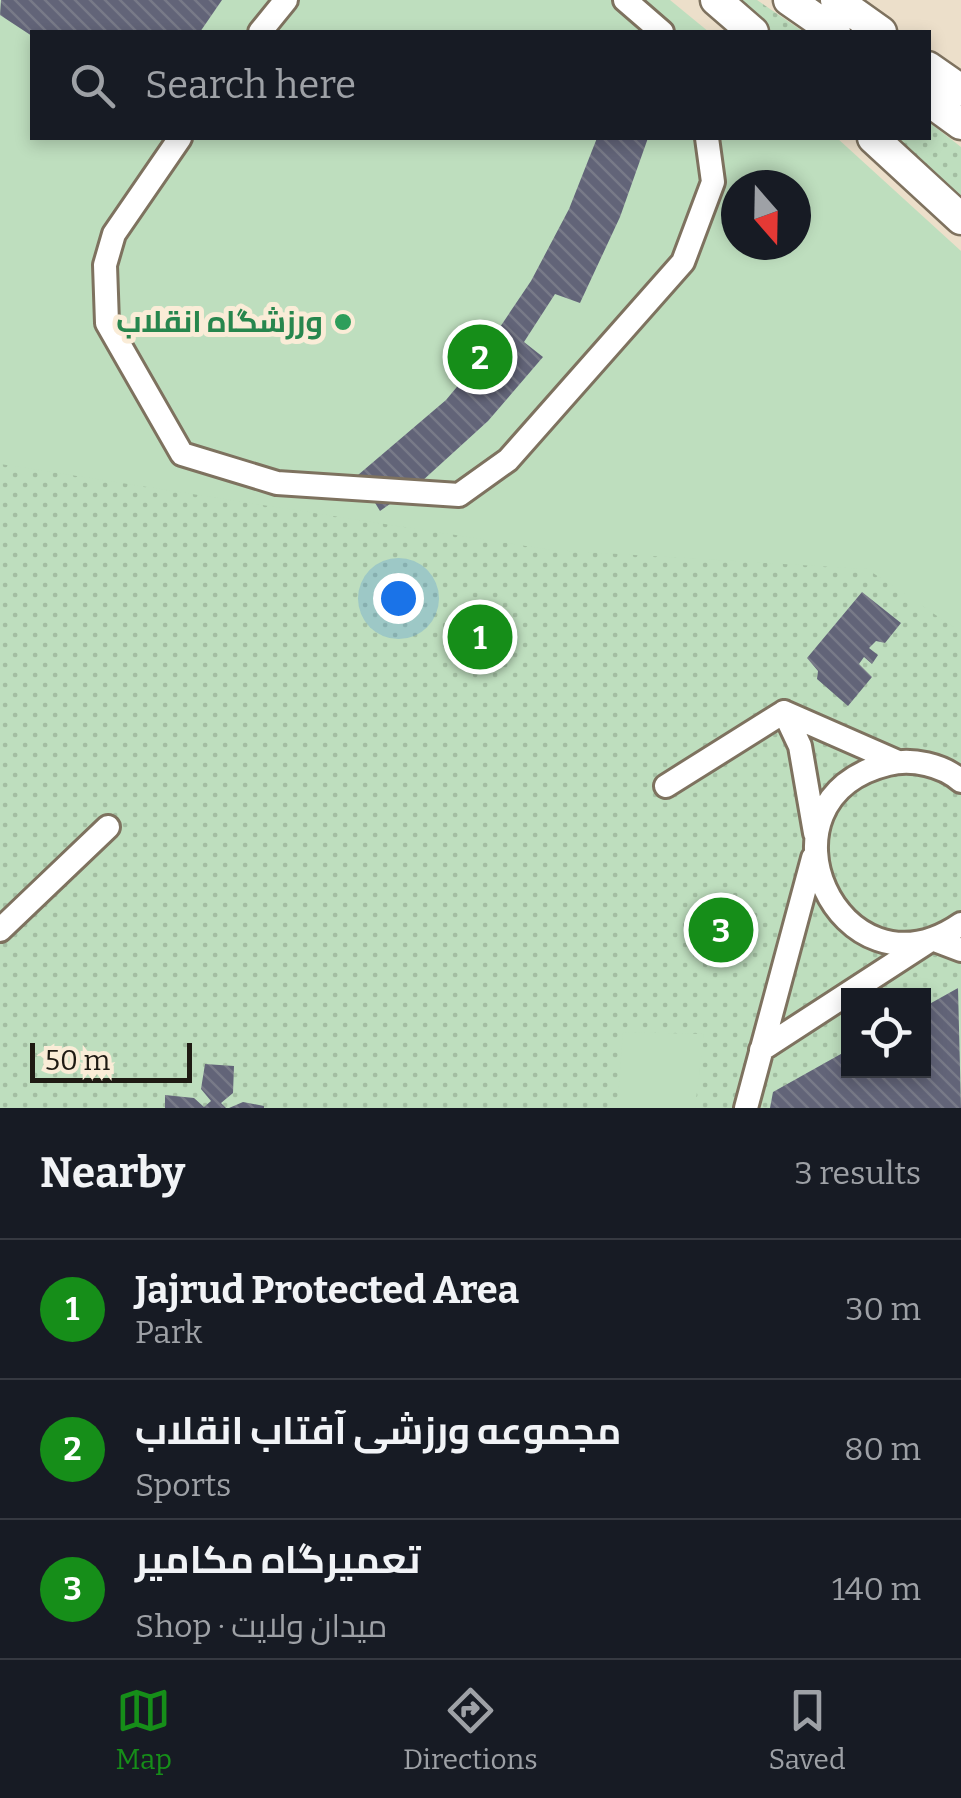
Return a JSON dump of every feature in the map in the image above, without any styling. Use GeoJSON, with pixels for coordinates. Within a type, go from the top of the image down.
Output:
{"type":"FeatureCollection","features":[{"type":"Feature","properties":{"kind":"main road"},"geometry":{"type":"LineString","coordinates":[[716,0],[752,30]]}},
{"type":"Feature","properties":{"kind":"main road"},"geometry":{"type":"LineString","coordinates":[[790,0],[831,30]]}},
{"type":"Feature","properties":{"kind":"main road"},"geometry":{"type":"LineString","coordinates":[[836,0],[878,30]]}},
{"type":"Feature","properties":{"kind":"main road"},"geometry":{"type":"LineString","coordinates":[[931,69],[961,90]]}},
{"type":"Feature","properties":{"kind":"main road"},"geometry":{"type":"LineString","coordinates":[[931,102],[961,124]]}},
{"type":"Feature","properties":{"kind":"main road"},"geometry":{"type":"LineString","coordinates":[[876,140],[961,219]]}},
{"type":"Feature","properties":{"kind":"street"},"geometry":{"type":"LineString","coordinates":[[262,30],[286,0]]}},
{"type":"Feature","properties":{"kind":"street"},"geometry":{"type":"LineString","coordinates":[[626,0],[660,30]]}},
{"type":"Feature","properties":{"kind":"street"},"geometry":{"type":"LineString","coordinates":[[179,140],[114,234],[105,265],[107,323],[182,454],[277,483],[459,496],[508,460],[683,262],[713,182],[707,140]]}},
{"type":"Feature","properties":{"kind":"street"},"geometry":{"type":"LineString","coordinates":[[784,712],[898,762]]}},
{"type":"Feature","properties":{"kind":"street"},"geometry":{"type":"LineString","coordinates":[[666,786],[784,712]]}},
{"type":"Feature","properties":{"kind":"street"},"geometry":{"type":"LineString","coordinates":[[784,712],[800,746],[817,872],[826,897],[846,921],[872,937],[902,943],[932,939],[961,950]]}},
{"type":"Feature","properties":{"kind":"street"},"geometry":{"type":"LineString","coordinates":[[746,1108],[825,810],[844,785],[870,769],[898,762],[928,764],[961,781]]}},
{"type":"Feature","properties":{"kind":"street"},"geometry":{"type":"LineString","coordinates":[[0,930],[108,826]]}},
{"type":"Feature","properties":{"kind":"street"},"geometry":{"type":"LineString","coordinates":[[761,1050],[961,924]]}},
{"type":"Feature","properties":{"kind":"green space"},"geometry":{"type":"Polygon","coordinates":[[[0,0],[670,0],[707,30],[30,30],[30,140],[839,140],[961,251],[961,632],[867,569],[551,550],[0,464],[0,0]]]}},
{"type":"Feature","properties":{"kind":"green space"},"geometry":{"type":"Polygon","coordinates":[[[735,0],[757,0],[801,30],[771,30],[735,0]]]}},
{"type":"Feature","properties":{"kind":"green space"},"geometry":{"type":"Polygon","coordinates":[[[0,22],[30,31],[30,140],[721,243],[721,260],[811,260],[811,248],[961,278],[961,1108],[0,1108],[0,22]]]}},
{"type":"Feature","properties":{"kind":"green space"},"geometry":{"type":"Polygon","coordinates":[[[931,124],[961,147],[961,200],[897,140],[931,140],[931,124]]]}},
{"type":"Feature","properties":{"kind":"green space"},"geometry":{"type":"Polygon","coordinates":[[[623,1032],[704,1034],[695,1108],[617,1108],[623,1032]]]}},
{"type":"Feature","properties":{"kind":"building"},"geometry":{"type":"Polygon","coordinates":[[[1,0],[222,0],[201,30],[30,30],[30,35],[0,15],[1,0]]]}},
{"type":"Feature","properties":{"kind":"building"},"geometry":{"type":"Polygon","coordinates":[[[596,140],[647,140],[620,217],[580,303],[555,294],[524,342],[543,357],[488,421],[421,482],[380,511],[358,475],[446,400],[471,370],[531,281],[569,209],[596,140]]]}},
{"type":"Feature","properties":{"kind":"building"},"geometry":{"type":"Polygon","coordinates":[[[862,592],[901,623],[885,643],[876,641],[869,648],[878,655],[872,664],[864,657],[859,664],[872,677],[848,706],[817,679],[818,671],[807,658],[862,592]]]}},
{"type":"Feature","properties":{"kind":"building"},"geometry":{"type":"Polygon","coordinates":[[[958,988],[961,1108],[770,1108],[773,1092],[841,1054],[841,1078],[931,1078],[931,1003],[958,988]]]}},
{"type":"Feature","properties":{"kind":"building"},"geometry":{"type":"Polygon","coordinates":[[[205,1064],[234,1066],[233,1093],[221,1103],[226,1108],[165,1108],[165,1095],[194,1098],[204,1107],[211,1101],[201,1089],[205,1064]]]}},
{"type":"Feature","properties":{"kind":"building"},"geometry":{"type":"Polygon","coordinates":[[[243,1102],[264,1106],[264,1108],[229,1108],[243,1102]]]}},
{"type":"Feature","properties":{"kind":"place","name":"ورزشگاه انقلاب"},"geometry":{"type":"Point","coordinates":[343,322]}},
{"type":"Feature","properties":{"kind":"place","name":"مجموعه ورزشی آفتاب انقلاب"},"geometry":{"type":"Point","coordinates":[480,357]}},
{"type":"Feature","properties":{"kind":"place","name":"Jajrud Protected Area"},"geometry":{"type":"Point","coordinates":[480,637]}},
{"type":"Feature","properties":{"kind":"place","name":"تعمیرگاه مکامیر"},"geometry":{"type":"Point","coordinates":[721,930]}}]}
